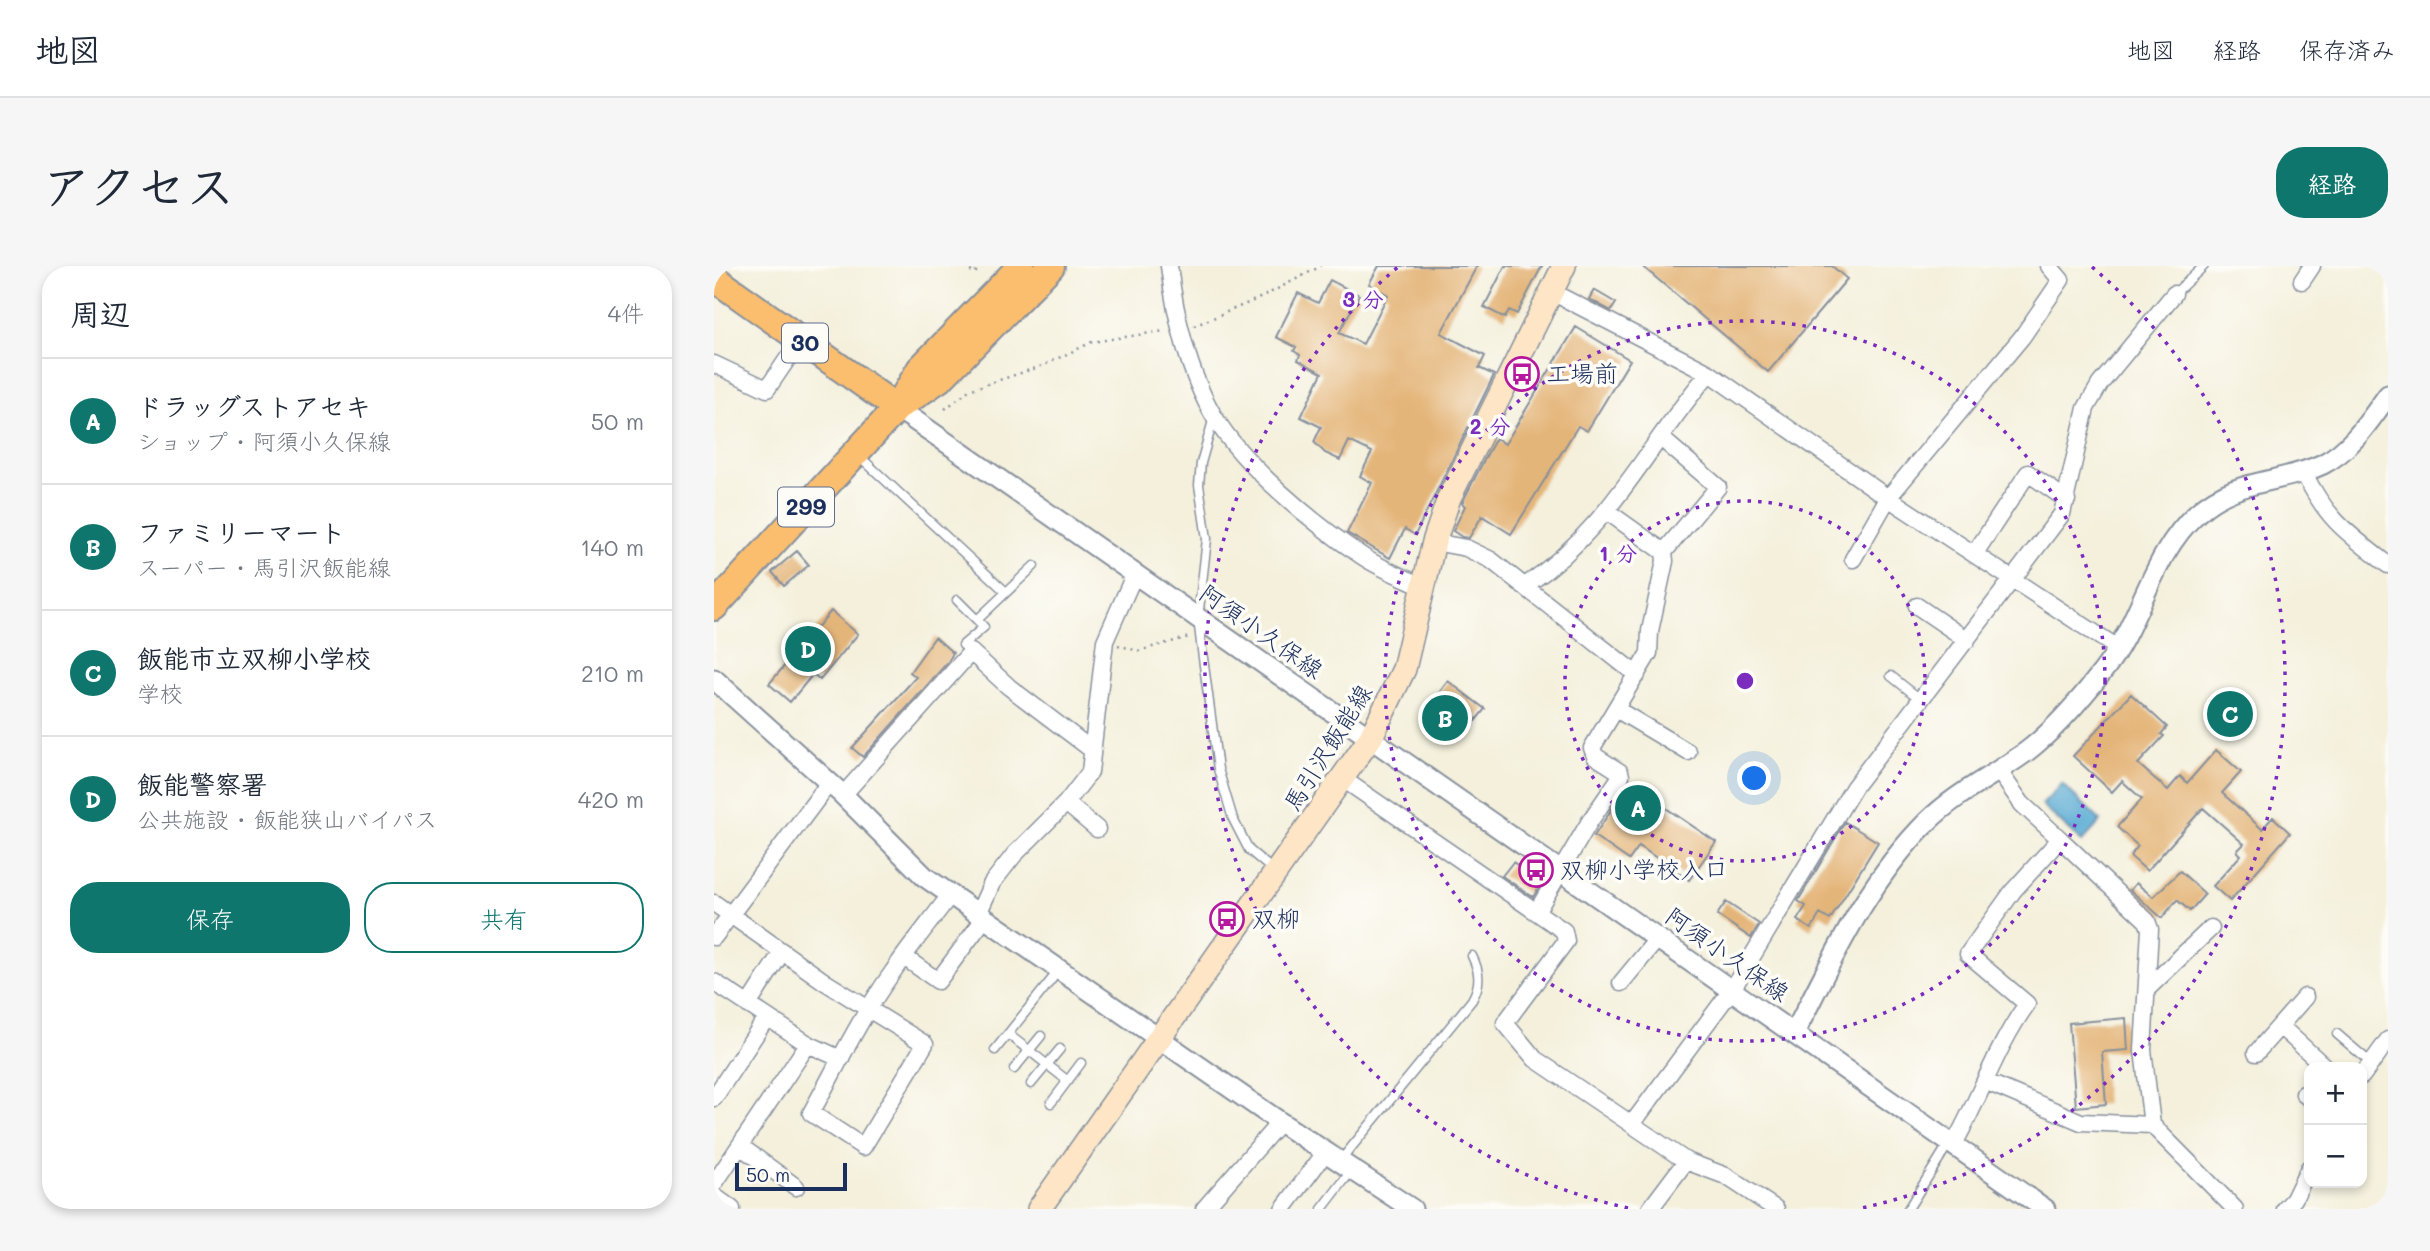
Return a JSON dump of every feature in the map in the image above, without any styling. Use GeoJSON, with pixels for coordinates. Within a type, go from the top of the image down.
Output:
{"type":"FeatureCollection","features":[{"type":"Feature","properties":{"kind":"main road","name":"299"},"geometry":{"type":"LineString","coordinates":[[714,607],[897,408],[920,369],[1021,266]]}},
{"type":"Feature","properties":{"kind":"main road","name":"299"},"geometry":{"type":"LineString","coordinates":[[897,408],[942,377],[1051,266]]}},
{"type":"Feature","properties":{"kind":"main road","name":"馬引沢飯能線"},"geometry":{"type":"LineString","coordinates":[[1039,1209],[1371,737],[1404,669],[1434,542],[1449,498],[1564,266]]}},
{"type":"Feature","properties":{"kind":"main road","name":"30"},"geometry":{"type":"LineString","coordinates":[[714,278],[897,408]]}},
{"type":"Feature","properties":{"kind":"street"},"geometry":{"type":"LineString","coordinates":[[1169,266],[1181,328],[1198,384],[1227,437],[1260,472],[1324,529],[1364,558],[1424,587]]}},
{"type":"Feature","properties":{"kind":"street"},"geometry":{"type":"LineString","coordinates":[[1853,559],[1888,498],[2022,337],[2061,281],[2049,266]]}},
{"type":"Feature","properties":{"kind":"street"},"geometry":{"type":"LineString","coordinates":[[2302,281],[2312,266]]}},
{"type":"Feature","properties":{"kind":"street"},"geometry":{"type":"LineString","coordinates":[[1552,292],[1709,373],[1888,498],[2119,649]]}},
{"type":"Feature","properties":{"kind":"street"},"geometry":{"type":"LineString","coordinates":[[1632,1124],[1732,988],[1854,787],[2062,514],[2086,408],[2100,384],[2174,294]]}},
{"type":"Feature","properties":{"kind":"street"},"geometry":{"type":"LineString","coordinates":[[714,363],[767,389],[801,340]]}},
{"type":"Feature","properties":{"kind":"street"},"geometry":{"type":"LineString","coordinates":[[1525,586],[1557,565],[1608,512],[1681,406],[1709,373]]}},
{"type":"Feature","properties":{"kind":"street"},"geometry":{"type":"LineString","coordinates":[[1795,1032],[1857,914],[1892,861],[1945,806],[2028,750],[2063,715],[2119,649],[2174,537],[2218,495],[2324,463],[2343,450],[2366,426],[2388,395]]}},
{"type":"Feature","properties":{"kind":"street","name":"阿須小久保線"},"geometry":{"type":"LineString","coordinates":[[897,408],[1135,573],[1199,625],[1371,737],[2045,1209]]}},
{"type":"Feature","properties":{"kind":"street"},"geometry":{"type":"LineString","coordinates":[[1536,911],[1621,776],[1620,772],[1592,752],[1649,653],[1650,631],[1665,561],[1664,552],[1718,487],[1661,438]]}},
{"type":"Feature","properties":{"kind":"street"},"geometry":{"type":"LineString","coordinates":[[2303,471],[2321,506],[2333,521],[2388,565]]}},
{"type":"Feature","properties":{"kind":"street"},"geometry":{"type":"LineString","coordinates":[[1975,553],[2028,474],[2067,499]]}},
{"type":"Feature","properties":{"kind":"street"},"geometry":{"type":"LineString","coordinates":[[1608,512],[1664,552]]}},
{"type":"Feature","properties":{"kind":"street"},"geometry":{"type":"LineString","coordinates":[[1434,542],[1466,548],[1479,554],[1525,586],[1637,675]]}},
{"type":"Feature","properties":{"kind":"street"},"geometry":{"type":"LineString","coordinates":[[904,957],[938,981],[981,916],[992,883],[1014,855],[1066,803],[1090,772],[1105,641],[1135,573]]}},
{"type":"Feature","properties":{"kind":"street"},"geometry":{"type":"LineString","coordinates":[[1917,606],[1967,640]]}},
{"type":"Feature","properties":{"kind":"street"},"geometry":{"type":"LineString","coordinates":[[714,937],[729,913],[836,789],[971,653],[1009,687],[1092,750]]}},
{"type":"Feature","properties":{"kind":"street"},"geometry":{"type":"LineString","coordinates":[[714,679],[836,789],[909,862],[950,895],[1280,1122],[1412,1209]]}},
{"type":"Feature","properties":{"kind":"street"},"geometry":{"type":"LineString","coordinates":[[1616,709],[1688,752]]}},
{"type":"Feature","properties":{"kind":"street"},"geometry":{"type":"LineString","coordinates":[[1998,770],[2022,804],[2147,921],[2150,929],[2143,1050],[2152,1125],[2235,1209]]}},
{"type":"Feature","properties":{"kind":"street"},"geometry":{"type":"LineString","coordinates":[[1343,779],[1564,931],[1566,941],[1505,1023],[1535,1059],[1686,1161],[1726,1177],[1776,1209]]}},
{"type":"Feature","properties":{"kind":"street"},"geometry":{"type":"LineString","coordinates":[[1066,803],[1097,829]]}},
{"type":"Feature","properties":{"kind":"street"},"geometry":{"type":"LineString","coordinates":[[1952,1143],[1987,1082],[1993,1061],[2027,1004],[1968,954],[2013,891],[2060,839]]}},
{"type":"Feature","properties":{"kind":"street"},"geometry":{"type":"LineString","coordinates":[[714,903],[825,982],[871,1009],[925,1044],[863,1147],[811,1113],[841,1059],[871,1009],[904,957],[950,895]]}},
{"type":"Feature","properties":{"kind":"street"},"geometry":{"type":"LineString","coordinates":[[2147,989],[2211,928]]}},
{"type":"Feature","properties":{"kind":"street"},"geometry":{"type":"LineString","coordinates":[[1621,983],[1659,937]]}},
{"type":"Feature","properties":{"kind":"street"},"geometry":{"type":"LineString","coordinates":[[748,1005],[782,952]]}},
{"type":"Feature","properties":{"kind":"street"},"geometry":{"type":"LineString","coordinates":[[714,982],[808,1044],[841,1059]]}},
{"type":"Feature","properties":{"kind":"street"},"geometry":{"type":"LineString","coordinates":[[2256,1053],[2305,997]]}},
{"type":"Feature","properties":{"kind":"street"},"geometry":{"type":"LineString","coordinates":[[714,1098],[767,1017]]}},
{"type":"Feature","properties":{"kind":"street"},"geometry":{"type":"LineString","coordinates":[[2280,1026],[2320,1062]]}},
{"type":"Feature","properties":{"kind":"street"},"geometry":{"type":"LineString","coordinates":[[2367,1069],[2388,1040]]}},
{"type":"Feature","properties":{"kind":"street"},"geometry":{"type":"LineString","coordinates":[[714,1184],[808,1044]]}},
{"type":"Feature","properties":{"kind":"street"},"geometry":{"type":"LineString","coordinates":[[1987,1082],[2081,1122],[2152,1125]]}},
{"type":"Feature","properties":{"kind":"street"},"geometry":{"type":"LineString","coordinates":[[1204,1209],[1280,1122]]}},
{"type":"Feature","properties":{"kind":"street"},"geometry":{"type":"LineString","coordinates":[[740,1146],[796,1187]]}},
{"type":"Feature","properties":{"kind":"street"},"geometry":{"type":"LineString","coordinates":[[1650,1209],[1686,1161]]}},
{"type":"Feature","properties":{"kind":"street"},"geometry":{"type":"LineString","coordinates":[[1283,1209],[1339,1162]]}},
{"type":"Feature","properties":{"kind":"street"},"geometry":{"type":"LineString","coordinates":[[2285,1209],[2294,1199],[2304,1178]]}},
{"type":"Feature","properties":{"kind":"street"},"geometry":{"type":"LineString","coordinates":[[714,1196],[732,1209]]}},
{"type":"Feature","properties":{"kind":"lane"},"geometry":{"type":"LineString","coordinates":[[2174,294],[2204,266]]}},
{"type":"Feature","properties":{"kind":"lane"},"geometry":{"type":"LineString","coordinates":[[1214,417],[1200,463],[1199,485],[1207,539],[1199,625],[1218,769],[1233,819],[1250,850],[1277,873]]}},
{"type":"Feature","properties":{"kind":"lane"},"geometry":{"type":"LineString","coordinates":[[856,453],[1006,592]]}},
{"type":"Feature","properties":{"kind":"lane"},"geometry":{"type":"LineString","coordinates":[[977,620],[1034,566]]}},
{"type":"Feature","properties":{"kind":"lane"},"geometry":{"type":"LineString","coordinates":[[957,600],[984,626],[963,645],[971,653]]}},
{"type":"Feature","properties":{"kind":"lane"},"geometry":{"type":"LineString","coordinates":[[1891,676],[1920,699]]}},
{"type":"Feature","properties":{"kind":"lane"},"geometry":{"type":"LineString","coordinates":[[1322,1209],[1339,1162],[1472,1000],[1479,987],[1479,969],[1472,956]]}},
{"type":"Feature","properties":{"kind":"lane"},"geometry":{"type":"LineString","coordinates":[[995,1050],[1060,969]]}},
{"type":"Feature","properties":{"kind":"lane"},"geometry":{"type":"LineString","coordinates":[[1008,1034],[1068,1081]]}},
{"type":"Feature","properties":{"kind":"lane"},"geometry":{"type":"LineString","coordinates":[[2337,1034],[2360,1062]]}},
{"type":"Feature","properties":{"kind":"lane"},"geometry":{"type":"LineString","coordinates":[[1014,1069],[1041,1036]]}},
{"type":"Feature","properties":{"kind":"lane"},"geometry":{"type":"LineString","coordinates":[[1031,1084],[1060,1049]]}},
{"type":"Feature","properties":{"kind":"lane"},"geometry":{"type":"LineString","coordinates":[[1051,1102],[1081,1063]]}},
{"type":"Feature","properties":{"kind":"lane"},"geometry":{"type":"LineString","coordinates":[[1908,1209],[1952,1143]]}},
{"type":"Feature","properties":{"kind":"path"},"geometry":{"type":"LineString","coordinates":[[965,266],[974,274],[982,266]]}},
{"type":"Feature","properties":{"kind":"path"},"geometry":{"type":"LineString","coordinates":[[945,409],[969,390],[1042,366],[1092,342],[1181,328],[1212,320],[1321,266]]}},
{"type":"Feature","properties":{"kind":"path"},"geometry":{"type":"LineString","coordinates":[[1105,641],[1138,651],[1176,642],[1199,625]]}},
{"type":"Feature","properties":{"kind":"water"},"geometry":{"type":"Polygon","coordinates":[[[2062,784],[2101,821],[2082,842],[2042,805],[2062,784]]]}},
{"type":"Feature","properties":{"kind":"building"},"geometry":{"type":"Polygon","coordinates":[[[1379,266],[1477,266],[1441,333],[1485,356],[1479,368],[1494,375],[1415,535],[1405,529],[1390,558],[1347,533],[1372,483],[1360,476],[1372,452],[1349,441],[1340,460],[1325,453],[1314,442],[1321,427],[1301,417],[1322,373],[1298,360],[1300,355],[1294,351],[1296,347],[1276,337],[1298,293],[1318,303],[1330,280],[1359,295],[1339,333],[1363,344],[1388,295],[1369,284],[1379,266]]]}},
{"type":"Feature","properties":{"kind":"building"},"geometry":{"type":"Polygon","coordinates":[[[1505,266],[1542,266],[1517,314],[1509,310],[1505,318],[1484,307],[1505,266]]]}},
{"type":"Feature","properties":{"kind":"building"},"geometry":{"type":"Polygon","coordinates":[[[1642,266],[1832,266],[1847,279],[1768,372],[1642,266]]]}},
{"type":"Feature","properties":{"kind":"building"},"geometry":{"type":"Polygon","coordinates":[[[1594,290],[1616,303],[1611,311],[1589,299],[1594,290]]]}},
{"type":"Feature","properties":{"kind":"building"},"geometry":{"type":"Polygon","coordinates":[[[1576,327],[1630,360],[1587,431],[1578,426],[1511,534],[1482,516],[1469,538],[1462,537],[1453,531],[1465,506],[1462,503],[1486,456],[1496,438],[1505,444],[1576,327]]]}},
{"type":"Feature","properties":{"kind":"building"},"geometry":{"type":"Polygon","coordinates":[[[797,551],[809,565],[784,586],[772,572],[797,551]]]}},
{"type":"Feature","properties":{"kind":"building"},"geometry":{"type":"Polygon","coordinates":[[[831,611],[858,634],[820,680],[813,674],[790,702],[769,684],[831,611]]]}},
{"type":"Feature","properties":{"kind":"building"},"geometry":{"type":"Polygon","coordinates":[[[935,637],[953,653],[948,662],[863,757],[852,748],[916,677],[910,672],[935,637]]]}},
{"type":"Feature","properties":{"kind":"building"},"geometry":{"type":"Polygon","coordinates":[[[1448,681],[1485,709],[1472,725],[1463,718],[1461,722],[1433,701],[1448,681]]]}},
{"type":"Feature","properties":{"kind":"building"},"geometry":{"type":"Polygon","coordinates":[[[2131,694],[2167,727],[2161,734],[2164,736],[2138,764],[2168,790],[2180,776],[2187,783],[2216,750],[2241,772],[2222,793],[2262,829],[2273,817],[2290,833],[2230,901],[2213,886],[2241,855],[2237,851],[2244,844],[2203,808],[2147,871],[2130,856],[2138,846],[2117,827],[2142,799],[2122,781],[2112,792],[2073,756],[2131,694]]]}},
{"type":"Feature","properties":{"kind":"building"},"geometry":{"type":"Polygon","coordinates":[[[1629,783],[1716,842],[1689,880],[1639,846],[1629,860],[1594,836],[1629,783]]]}},
{"type":"Feature","properties":{"kind":"building"},"geometry":{"type":"Polygon","coordinates":[[[1845,822],[1878,842],[1830,920],[1820,914],[1811,929],[1797,920],[1806,906],[1798,901],[1845,822]]]}},
{"type":"Feature","properties":{"kind":"building"},"geometry":{"type":"Polygon","coordinates":[[[1513,862],[1542,883],[1533,897],[1502,876],[1513,862]]]}},
{"type":"Feature","properties":{"kind":"building"},"geometry":{"type":"Polygon","coordinates":[[[2180,871],[2205,894],[2190,911],[2177,900],[2162,918],[2130,890],[2136,883],[2153,897],[2180,871]]]}},
{"type":"Feature","properties":{"kind":"building"},"geometry":{"type":"Polygon","coordinates":[[[1726,902],[1759,924],[1751,938],[1717,915],[1726,902]]]}},
{"type":"Feature","properties":{"kind":"building"},"geometry":{"type":"Polygon","coordinates":[[[2126,1018],[2128,1050],[2102,1052],[2106,1104],[2076,1107],[2069,1023],[2126,1018]]]}},
{"type":"Feature","properties":{"kind":"place","name":"工場前"},"geometry":{"type":"Point","coordinates":[1522,374]}},
{"type":"Feature","properties":{"kind":"place","name":"飯能警察署"},"geometry":{"type":"Point","coordinates":[808,649]}},
{"type":"Feature","properties":{"kind":"place","name":"飯能市立双柳小学校"},"geometry":{"type":"Point","coordinates":[2230,714]}},
{"type":"Feature","properties":{"kind":"place","name":"ファミリーマート"},"geometry":{"type":"Point","coordinates":[1445,718]}},
{"type":"Feature","properties":{"kind":"place","name":"ドラッグストアセキ"},"geometry":{"type":"Point","coordinates":[1638,808]}},
{"type":"Feature","properties":{"kind":"place","name":"双柳小学校入口"},"geometry":{"type":"Point","coordinates":[1536,870]}},
{"type":"Feature","properties":{"kind":"place","name":"双柳"},"geometry":{"type":"Point","coordinates":[1227,919]}}]}
